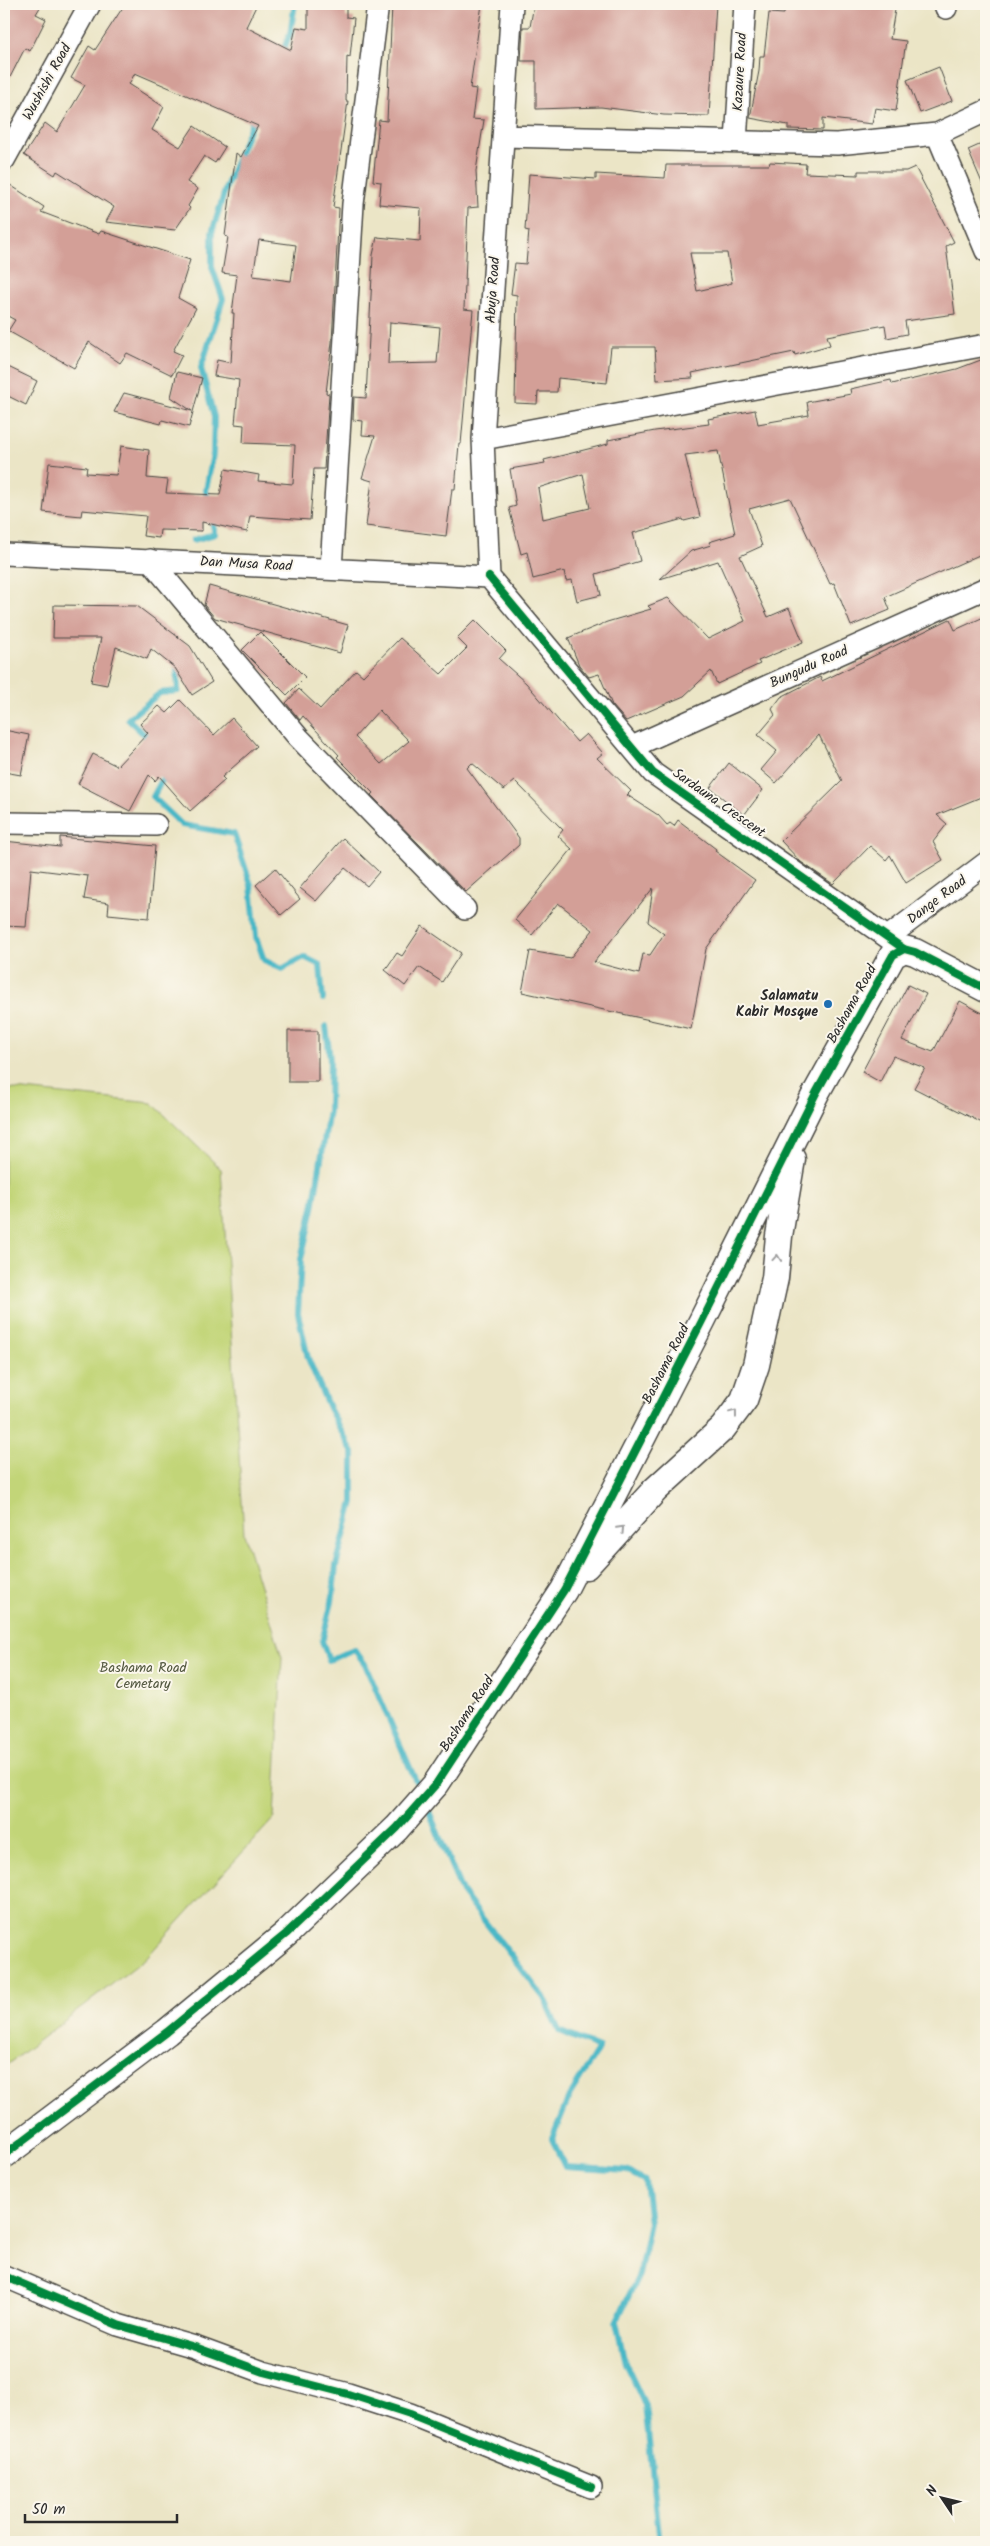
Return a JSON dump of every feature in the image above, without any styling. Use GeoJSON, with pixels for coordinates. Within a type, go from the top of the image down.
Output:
{"type":"FeatureCollection","features":[{"type":"Feature","properties":{"kind":"street","name":"Wushishi Road"},"geometry":{"type":"LineString","coordinates":[[4,160],[90,4]]}},
{"type":"Feature","properties":{"kind":"street"},"geometry":{"type":"LineString","coordinates":[[332,569],[353,204],[378,4]]}},
{"type":"Feature","properties":{"kind":"street","name":"Abuja Road"},"geometry":{"type":"LineString","coordinates":[[488,577],[483,439],[512,4]]}},
{"type":"Feature","properties":{"kind":"street","name":"Kazaure Road"},"geometry":{"type":"LineString","coordinates":[[736,141],[744,4]]}},
{"type":"Feature","properties":{"kind":"street"},"geometry":{"type":"LineString","coordinates":[[503,136],[836,144],[937,134],[986,111]]}},
{"type":"Feature","properties":{"kind":"street"},"geometry":{"type":"LineString","coordinates":[[937,134],[986,250]]}},
{"type":"Feature","properties":{"kind":"street"},"geometry":{"type":"LineString","coordinates":[[483,439],[986,345]]}},
{"type":"Feature","properties":{"kind":"street","name":"Dan Musa Road"},"geometry":{"type":"LineString","coordinates":[[4,554],[488,577]]}},
{"type":"Feature","properties":{"kind":"street"},"geometry":{"type":"LineString","coordinates":[[150,560],[298,738],[465,909]]}},
{"type":"Feature","properties":{"kind":"street","name":"Sardauna Crescent"},"geometry":{"type":"LineString","coordinates":[[488,577],[653,773],[896,943],[986,989]]}},
{"type":"Feature","properties":{"kind":"street","name":"Bungudu Road"},"geometry":{"type":"LineString","coordinates":[[632,746],[986,588]]}},
{"type":"Feature","properties":{"kind":"street"},"geometry":{"type":"LineString","coordinates":[[4,823],[156,825]]}},
{"type":"Feature","properties":{"kind":"street","name":"Dange Road"},"geometry":{"type":"LineString","coordinates":[[896,943],[986,862]]}},
{"type":"Feature","properties":{"kind":"street","name":"Bashama Road"},"geometry":{"type":"LineString","coordinates":[[4,2155],[167,2032],[286,1934],[397,1828],[436,1784],[564,1590],[797,1131],[894,955],[896,943]]}},
{"type":"Feature","properties":{"kind":"street","name":"Bashama Road"},"geometry":{"type":"LineString","coordinates":[[564,1590],[655,1490],[723,1428],[744,1400],[756,1365],[775,1278],[779,1236],[797,1131]]}},
{"type":"Feature","properties":{"kind":"street"},"geometry":{"type":"LineString","coordinates":[[4,2276],[118,2326],[410,2414],[591,2486]]}},
{"type":"Feature","properties":{"kind":"green space","name":"Bashama Road Cemetary"},"geometry":{"type":"Polygon","coordinates":[[[4,1088],[152,1103],[221,1169],[244,1534],[282,1657],[274,1818],[145,1959],[4,2067],[4,1088]]]}},
{"type":"Feature","properties":{"kind":"building"},"geometry":{"type":"Polygon","coordinates":[[[4,4],[42,4],[36,14],[46,19],[30,51],[25,48],[4,89],[4,4]]]}},
{"type":"Feature","properties":{"kind":"building"},"geometry":{"type":"Polygon","coordinates":[[[125,4],[257,4],[246,27],[291,50],[296,27],[308,29],[308,4],[346,4],[346,17],[354,18],[350,57],[347,56],[346,101],[348,101],[333,207],[339,208],[332,342],[326,393],[329,394],[324,469],[314,469],[310,520],[250,516],[247,532],[202,522],[202,531],[160,530],[159,538],[143,536],[146,516],[82,510],[81,516],[43,512],[49,463],[87,467],[86,473],[116,475],[121,446],[149,450],[147,478],[168,480],[166,493],[220,495],[225,469],[259,475],[258,481],[293,484],[295,445],[243,443],[244,425],[235,424],[239,380],[214,376],[217,360],[231,363],[234,313],[232,313],[237,275],[222,273],[228,237],[225,236],[236,153],[241,157],[258,126],[135,73],[129,84],[164,107],[152,130],[180,147],[194,126],[225,147],[215,163],[204,156],[187,182],[198,189],[188,206],[190,208],[175,230],[106,222],[114,207],[57,171],[55,175],[24,155],[45,123],[57,132],[85,85],[71,78],[89,46],[95,50],[125,4]],[[259,240],[253,276],[291,281],[296,245],[259,240]]]}},
{"type":"Feature","properties":{"kind":"building"},"geometry":{"type":"Polygon","coordinates":[[[392,4],[482,4],[470,88],[476,89],[472,119],[484,120],[476,171],[478,207],[468,208],[464,309],[473,310],[461,444],[459,444],[455,489],[452,489],[446,536],[366,526],[372,481],[362,478],[375,436],[362,435],[363,421],[353,420],[354,397],[366,398],[373,255],[377,237],[420,241],[421,208],[379,204],[381,182],[373,181],[379,120],[387,121],[392,4]],[[390,322],[388,364],[437,363],[440,327],[390,322]]]}},
{"type":"Feature","properties":{"kind":"building"},"geometry":{"type":"Polygon","coordinates":[[[534,4],[716,4],[709,116],[664,115],[601,107],[536,109],[536,61],[521,61],[523,27],[530,27],[534,4]]]}},
{"type":"Feature","properties":{"kind":"building"},"geometry":{"type":"Polygon","coordinates":[[[785,4],[867,6],[867,4],[896,4],[890,39],[906,41],[896,111],[875,108],[872,124],[823,118],[823,130],[788,129],[788,125],[750,118],[760,56],[764,56],[769,13],[784,14],[785,4]]]}},
{"type":"Feature","properties":{"kind":"building"},"geometry":{"type":"Polygon","coordinates":[[[939,67],[952,101],[920,113],[907,80],[939,67]]]}},
{"type":"Feature","properties":{"kind":"building"},"geometry":{"type":"Polygon","coordinates":[[[986,142],[986,192],[968,150],[986,142]]]}},
{"type":"Feature","properties":{"kind":"building"},"geometry":{"type":"Polygon","coordinates":[[[770,162],[806,164],[805,173],[858,175],[858,171],[906,171],[915,167],[954,242],[946,246],[955,314],[905,321],[907,334],[887,338],[885,325],[827,336],[830,345],[795,355],[794,352],[692,373],[693,378],[657,380],[655,347],[611,347],[607,383],[558,378],[557,392],[538,392],[537,404],[515,403],[517,295],[511,294],[515,263],[526,264],[529,231],[525,230],[529,174],[596,179],[596,174],[665,178],[666,165],[769,165],[770,162]],[[690,253],[697,291],[732,283],[727,253],[690,253]]]}},
{"type":"Feature","properties":{"kind":"building"},"geometry":{"type":"Polygon","coordinates":[[[4,181],[44,207],[41,212],[99,234],[101,231],[190,260],[178,298],[196,308],[173,351],[182,355],[172,375],[127,353],[120,363],[89,342],[74,368],[8,331],[15,320],[4,314],[4,181]]]}},
{"type":"Feature","properties":{"kind":"building"},"geometry":{"type":"Polygon","coordinates":[[[986,358],[986,552],[885,597],[890,610],[851,626],[834,583],[830,584],[790,498],[749,509],[762,546],[740,556],[768,617],[789,608],[803,642],[758,661],[760,664],[717,684],[711,671],[684,696],[626,721],[612,705],[599,674],[589,677],[579,665],[568,638],[607,622],[651,609],[648,606],[668,598],[708,639],[745,621],[718,561],[660,579],[691,551],[711,545],[709,542],[735,534],[718,451],[685,455],[700,517],[684,521],[683,519],[633,533],[640,561],[596,574],[601,595],[577,601],[572,580],[566,581],[564,571],[533,579],[527,552],[521,554],[509,508],[516,506],[510,469],[545,463],[544,460],[608,444],[608,440],[655,431],[709,424],[708,419],[755,410],[758,424],[809,415],[807,402],[851,394],[850,389],[891,380],[892,384],[957,369],[986,358]],[[583,474],[538,488],[543,519],[590,508],[583,474]]]}},
{"type":"Feature","properties":{"kind":"building"},"geometry":{"type":"Polygon","coordinates":[[[4,365],[37,381],[26,405],[4,394],[4,365]]]}},
{"type":"Feature","properties":{"kind":"building"},"geometry":{"type":"Polygon","coordinates":[[[177,372],[202,378],[189,427],[162,420],[161,424],[114,412],[124,393],[192,411],[171,397],[177,372]]]}},
{"type":"Feature","properties":{"kind":"building"},"geometry":{"type":"Polygon","coordinates":[[[209,586],[348,625],[340,653],[215,618],[204,605],[209,586]]]}},
{"type":"Feature","properties":{"kind":"building"},"geometry":{"type":"Polygon","coordinates":[[[54,605],[137,606],[190,646],[212,682],[192,695],[175,668],[151,649],[147,659],[116,647],[107,685],[91,682],[101,638],[53,638],[54,605]]]}},
{"type":"Feature","properties":{"kind":"building"},"geometry":{"type":"Polygon","coordinates":[[[986,616],[986,795],[937,815],[947,824],[933,842],[943,860],[906,883],[890,855],[886,860],[870,846],[833,884],[801,862],[781,841],[842,781],[819,735],[776,783],[761,770],[777,751],[758,735],[775,715],[772,709],[781,697],[820,677],[822,681],[950,619],[955,630],[986,616]]]}},
{"type":"Feature","properties":{"kind":"building"},"geometry":{"type":"Polygon","coordinates":[[[475,620],[506,651],[499,659],[526,683],[577,742],[586,734],[603,753],[597,758],[631,791],[627,795],[658,815],[667,825],[670,823],[674,826],[678,820],[716,849],[715,851],[755,880],[706,949],[691,1029],[522,992],[530,951],[570,958],[593,930],[558,903],[532,935],[515,920],[572,849],[558,836],[563,830],[515,781],[504,790],[472,763],[467,768],[519,838],[519,845],[466,892],[371,795],[373,793],[337,757],[339,755],[303,716],[300,720],[286,703],[299,689],[320,709],[356,670],[363,676],[400,638],[441,674],[467,648],[457,638],[475,620]],[[379,710],[355,737],[381,764],[409,741],[379,710]],[[653,888],[594,962],[639,974],[643,954],[650,955],[664,934],[648,922],[653,888]]]}},
{"type":"Feature","properties":{"kind":"building"},"geometry":{"type":"Polygon","coordinates":[[[260,632],[305,677],[287,695],[242,650],[260,632]]]}},
{"type":"Feature","properties":{"kind":"building"},"geometry":{"type":"Polygon","coordinates":[[[180,700],[214,735],[232,718],[257,746],[222,777],[225,780],[190,811],[159,776],[155,781],[149,775],[130,811],[78,784],[93,754],[117,766],[148,733],[140,724],[159,706],[167,713],[180,700]]]}},
{"type":"Feature","properties":{"kind":"building"},"geometry":{"type":"Polygon","coordinates":[[[4,730],[29,735],[21,775],[4,772],[4,730]]]}},
{"type":"Feature","properties":{"kind":"building"},"geometry":{"type":"Polygon","coordinates":[[[729,763],[763,790],[744,815],[710,788],[729,763]]]}},
{"type":"Feature","properties":{"kind":"building"},"geometry":{"type":"Polygon","coordinates":[[[60,837],[155,846],[149,918],[108,914],[109,903],[84,899],[88,876],[31,869],[26,927],[4,926],[4,841],[60,847],[60,837]]]}},
{"type":"Feature","properties":{"kind":"building"},"geometry":{"type":"Polygon","coordinates":[[[343,838],[379,872],[367,886],[345,868],[316,901],[300,888],[343,838]]]}},
{"type":"Feature","properties":{"kind":"building"},"geometry":{"type":"Polygon","coordinates":[[[275,868],[300,899],[281,915],[256,885],[275,868]]]}},
{"type":"Feature","properties":{"kind":"building"},"geometry":{"type":"Polygon","coordinates":[[[422,926],[461,953],[442,982],[419,967],[405,986],[385,970],[397,953],[402,956],[422,926]]]}},
{"type":"Feature","properties":{"kind":"building"},"geometry":{"type":"Polygon","coordinates":[[[908,985],[926,994],[902,1040],[933,1052],[960,1001],[986,1015],[986,1125],[914,1088],[925,1068],[893,1056],[880,1082],[862,1072],[908,985]]]}},
{"type":"Feature","properties":{"kind":"building"},"geometry":{"type":"Polygon","coordinates":[[[288,1031],[318,1031],[318,1082],[288,1082],[288,1031]]]}},
{"type":"Feature","properties":{"kind":"waterway"},"geometry":{"type":"LineString","coordinates":[[282,53],[290,34],[295,4]]}},
{"type":"Feature","properties":{"kind":"waterway"},"geometry":{"type":"LineString","coordinates":[[208,502],[206,490],[213,454],[214,417],[201,368],[223,299],[212,267],[212,233],[226,187],[254,117]]}},
{"type":"Feature","properties":{"kind":"waterway"},"geometry":{"type":"LineString","coordinates":[[193,540],[215,534],[211,517]]}},
{"type":"Feature","properties":{"kind":"waterway"},"geometry":{"type":"LineString","coordinates":[[151,741],[128,719],[160,693],[178,691],[177,671]]}},
{"type":"Feature","properties":{"kind":"waterway"},"geometry":{"type":"LineString","coordinates":[[166,772],[153,797],[182,825],[234,834],[251,885],[256,937],[264,960],[282,969],[304,957],[320,965],[323,999]]}},
{"type":"Feature","properties":{"kind":"waterway"},"geometry":{"type":"LineString","coordinates":[[326,1026],[330,1059],[329,1111],[313,1208],[301,1259],[298,1313],[308,1358],[329,1408],[353,1453],[353,1502],[336,1566],[332,1602],[322,1641],[329,1660],[354,1649],[365,1664],[421,1793]]}},
{"type":"Feature","properties":{"kind":"waterway"},"geometry":{"type":"LineString","coordinates":[[426,1804],[462,1892],[544,1998],[559,2031],[599,2048],[569,2097],[552,2139],[565,2167],[627,2171],[645,2181],[650,2223],[639,2275],[616,2322],[625,2363],[645,2405],[660,2542]]}},
{"type":"Feature","properties":{"kind":"cycle path"},"geometry":{"type":"LineString","coordinates":[[489,577],[653,773],[904,949],[915,952],[986,989]]}},
{"type":"Feature","properties":{"kind":"cycle path"},"geometry":{"type":"LineString","coordinates":[[4,2155],[167,2032],[286,1934],[397,1828],[436,1784],[564,1590],[816,1093],[893,955],[904,949]]}},
{"type":"Feature","properties":{"kind":"cycle path"},"geometry":{"type":"LineString","coordinates":[[4,2276],[118,2325],[195,2347],[263,2372],[348,2394],[410,2414],[591,2487]]}},
{"type":"Feature","properties":{"kind":"place","name":"Salamatu Kabir Mosque"},"geometry":{"type":"Point","coordinates":[828,1004]}}]}
